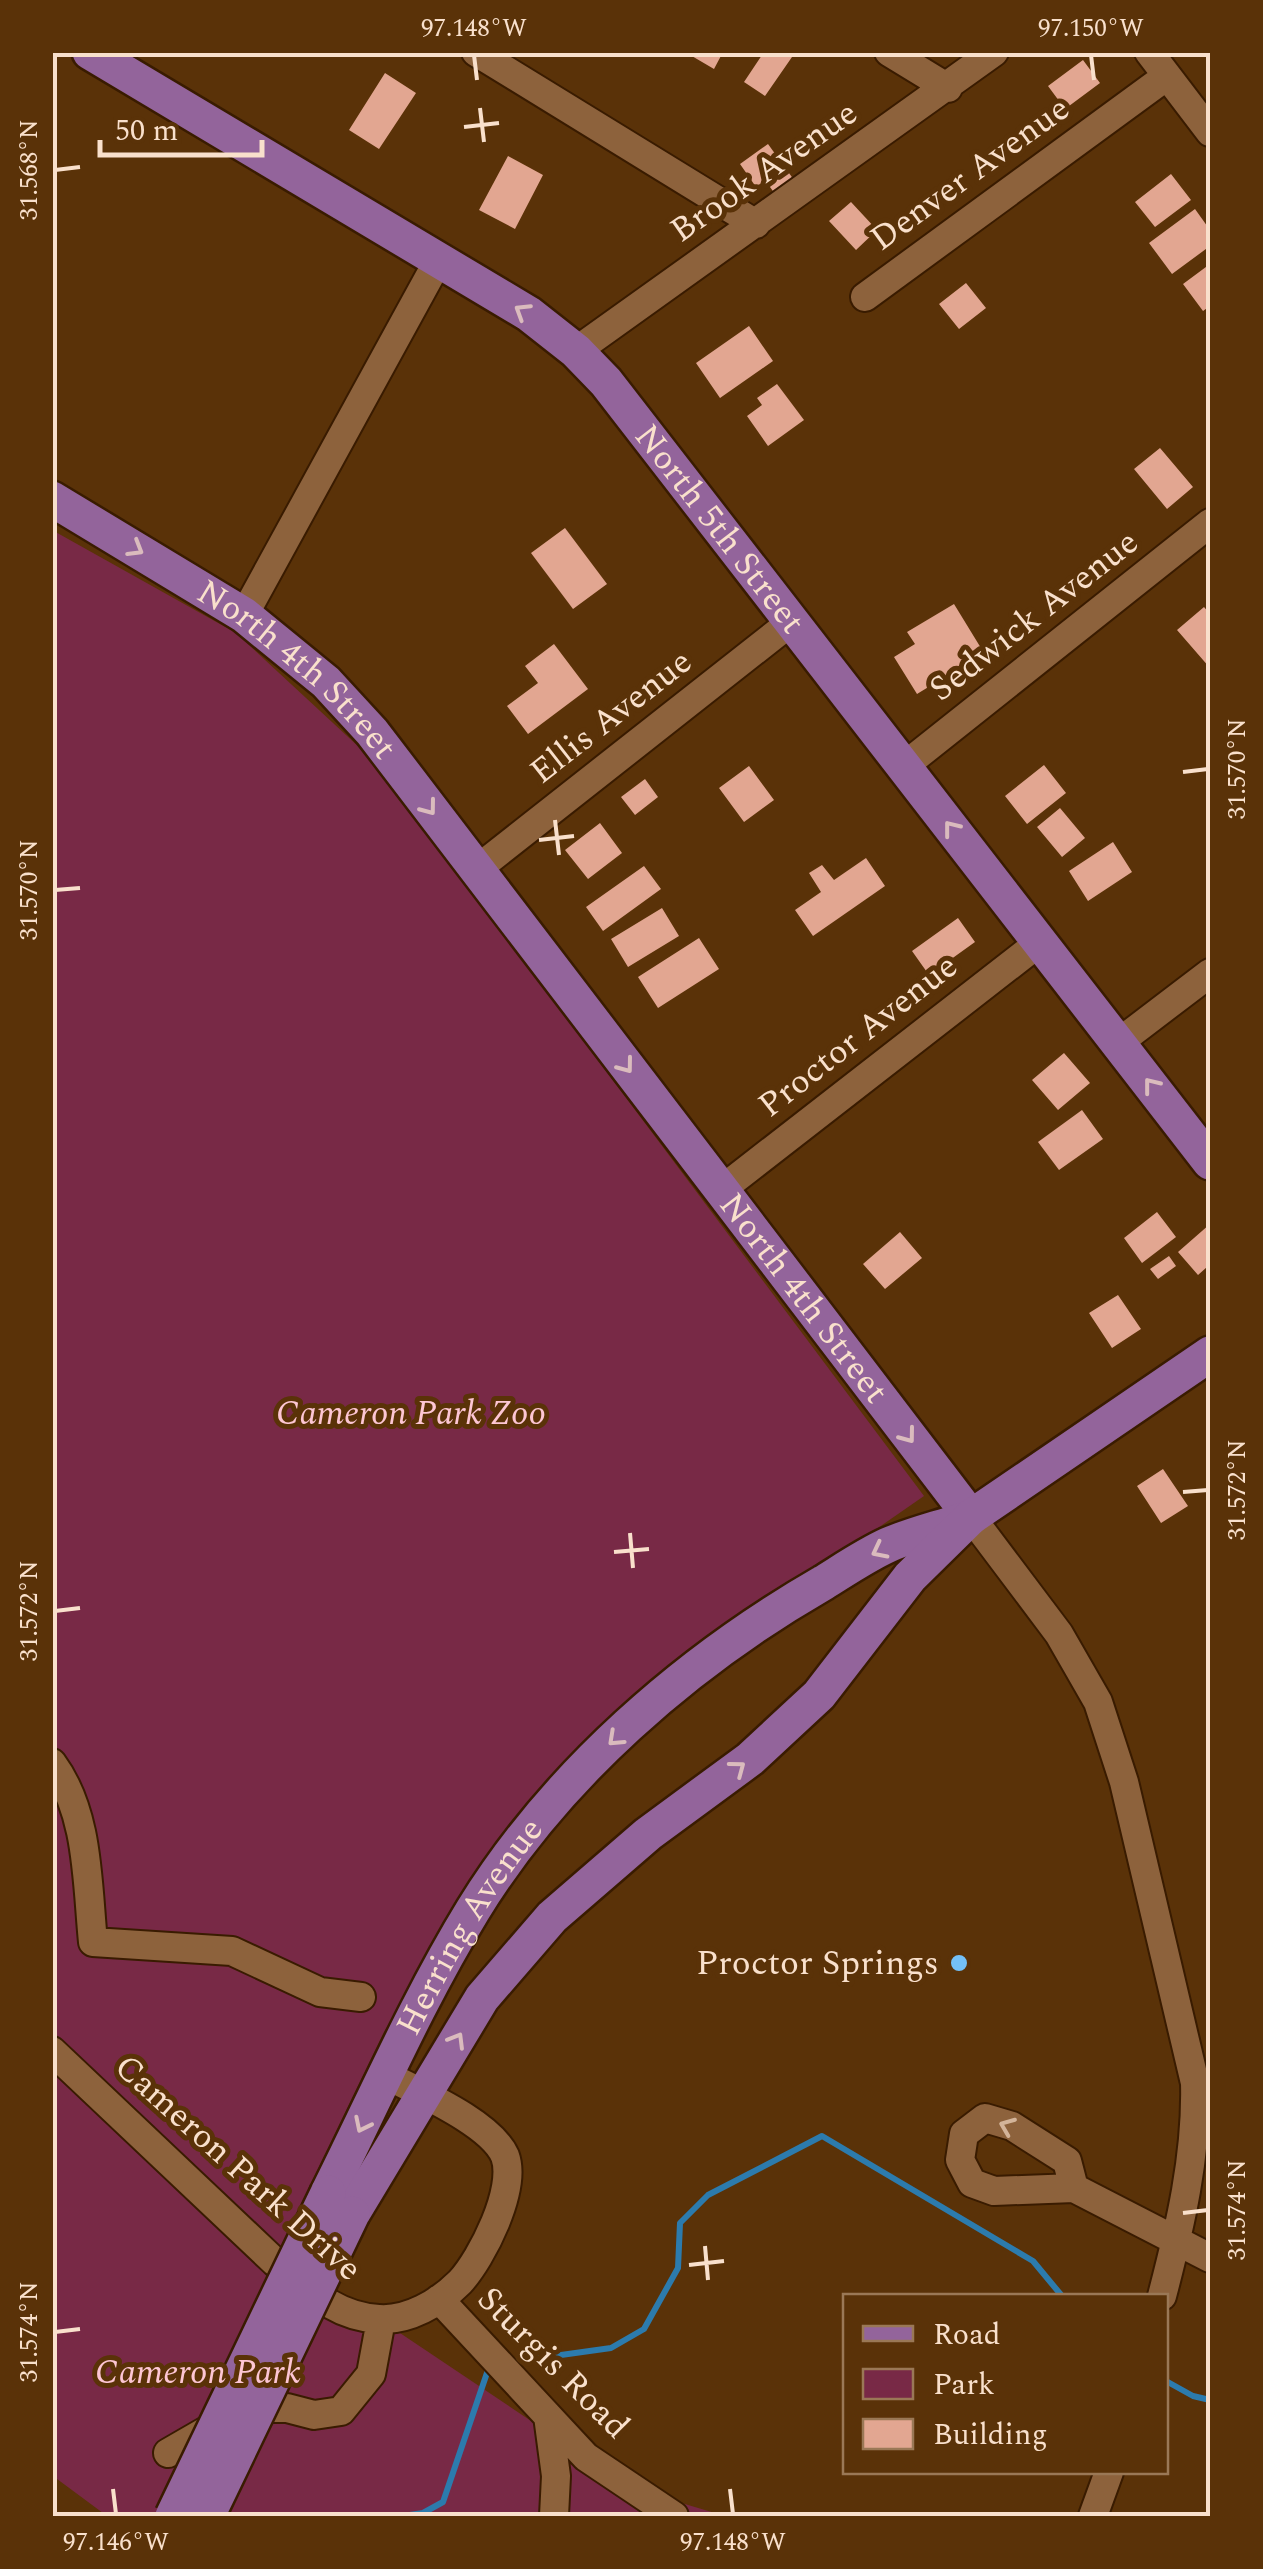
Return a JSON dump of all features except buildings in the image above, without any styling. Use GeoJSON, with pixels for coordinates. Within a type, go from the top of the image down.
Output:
{"type":"FeatureCollection","features":[{"type":"Feature","properties":{"kind":"main road","name":"North 5th Street"},"geometry":{"type":"LineString","coordinates":[[90,52],[529,314],[576,351],[606,382],[1210,1162]]}},
{"type":"Feature","properties":{"kind":"main road","name":"North 4th Street"},"geometry":{"type":"LineString","coordinates":[[52,499],[244,616],[326,682],[372,732],[970,1517]]}},
{"type":"Feature","properties":{"kind":"main road","name":"Herring Avenue"},"geometry":{"type":"LineString","coordinates":[[173,2516],[340,2204],[424,2096],[482,1998],[552,1916],[648,1834],[750,1759],[818,1695],[910,1577],[970,1517],[1210,1354]]}},
{"type":"Feature","properties":{"kind":"main road","name":"Herring Avenue"},"geometry":{"type":"LineString","coordinates":[[206,2516],[340,2204],[386,2076],[473,1911],[518,1846],[611,1742],[664,1695],[782,1606],[887,1546],[970,1517]]}},
{"type":"Feature","properties":{"kind":"street"},"geometry":{"type":"LineString","coordinates":[[476,52],[756,224]]}},
{"type":"Feature","properties":{"kind":"street"},"geometry":{"type":"LineString","coordinates":[[890,52],[948,88]]}},
{"type":"Feature","properties":{"kind":"street","name":"Brook Avenue"},"geometry":{"type":"LineString","coordinates":[[576,351],[994,52]]}},
{"type":"Feature","properties":{"kind":"street"},"geometry":{"type":"LineString","coordinates":[[1149,52],[1210,132]]}},
{"type":"Feature","properties":{"kind":"street","name":"Denver Avenue"},"geometry":{"type":"LineString","coordinates":[[866,297],[1167,76]]}},
{"type":"Feature","properties":{"kind":"street"},"geometry":{"type":"LineString","coordinates":[[244,616],[438,261]]}},
{"type":"Feature","properties":{"kind":"street","name":"Sedwick Avenue"},"geometry":{"type":"LineString","coordinates":[[903,767],[1210,523]]}},
{"type":"Feature","properties":{"kind":"street","name":"Ellis Avenue"},"geometry":{"type":"LineString","coordinates":[[476,870],[791,622]]}},
{"type":"Feature","properties":{"kind":"street","name":"Proctor Avenue"},"geometry":{"type":"LineString","coordinates":[[721,1190],[1040,942]]}},
{"type":"Feature","properties":{"kind":"street"},"geometry":{"type":"LineString","coordinates":[[1118,1043],[1210,973]]}},
{"type":"Feature","properties":{"kind":"street","name":"North 4th Street"},"geometry":{"type":"LineString","coordinates":[[970,1517],[1059,1634],[1098,1702],[1124,1782],[1195,2084],[1196,2124],[1177,2239],[1163,2294]]}},
{"type":"Feature","properties":{"kind":"street"},"geometry":{"type":"LineString","coordinates":[[52,1763],[71,1793],[82,1832],[93,1942],[232,1951],[320,1992],[361,1997]]}},
{"type":"Feature","properties":{"kind":"street","name":"Cameron Park Drive"},"geometry":{"type":"LineString","coordinates":[[52,2051],[287,2272],[345,2314],[381,2320],[408,2317],[438,2299]]}},
{"type":"Feature","properties":{"kind":"street","name":"Sturgis Road"},"geometry":{"type":"LineString","coordinates":[[386,2076],[488,2133],[505,2157],[507,2185],[485,2244],[460,2281],[438,2299],[586,2456],[674,2516]]}},
{"type":"Feature","properties":{"kind":"street"},"geometry":{"type":"LineString","coordinates":[[1074,2188],[1210,2258]]}},
{"type":"Feature","properties":{"kind":"street"},"geometry":{"type":"LineString","coordinates":[[168,2453],[246,2408],[287,2408],[314,2415],[341,2410],[372,2374],[381,2320]]}},
{"type":"Feature","properties":{"kind":"street"},"geometry":{"type":"LineString","coordinates":[[548,2416],[556,2476],[554,2516]]}},
{"type":"Feature","properties":{"kind":"street"},"geometry":{"type":"LineString","coordinates":[[1093,2516],[1108,2474]]}},
{"type":"Feature","properties":{"kind":"green space","name":"Cameron Park Zoo"},"geometry":{"type":"Polygon","coordinates":[[[52,530],[236,633],[374,761],[924,1496],[624,1704],[498,1839],[384,2032],[279,2250],[53,2034],[52,530]]]}},
{"type":"Feature","properties":{"kind":"green space","name":"Cameron Park"},"geometry":{"type":"Polygon","coordinates":[[[53,2051],[230,2219],[631,2488],[725,2516],[107,2516],[53,2476],[53,2051]]]}},
{"type":"Feature","properties":{"kind":"waterway"},"geometry":{"type":"LineString","coordinates":[[511,2362],[611,2348],[644,2329],[678,2268],[680,2223],[708,2195],[822,2136],[1033,2261],[1060,2294]]}},
{"type":"Feature","properties":{"kind":"waterway"},"geometry":{"type":"LineString","coordinates":[[403,2516],[423,2513],[443,2502],[489,2367]]}},
{"type":"Feature","properties":{"kind":"waterway"},"geometry":{"type":"LineString","coordinates":[[1168,2382],[1210,2400]]}},
{"type":"Feature","properties":{"kind":"place","name":"Proctor Springs"},"geometry":{"type":"Point","coordinates":[959,1963]}}]}
